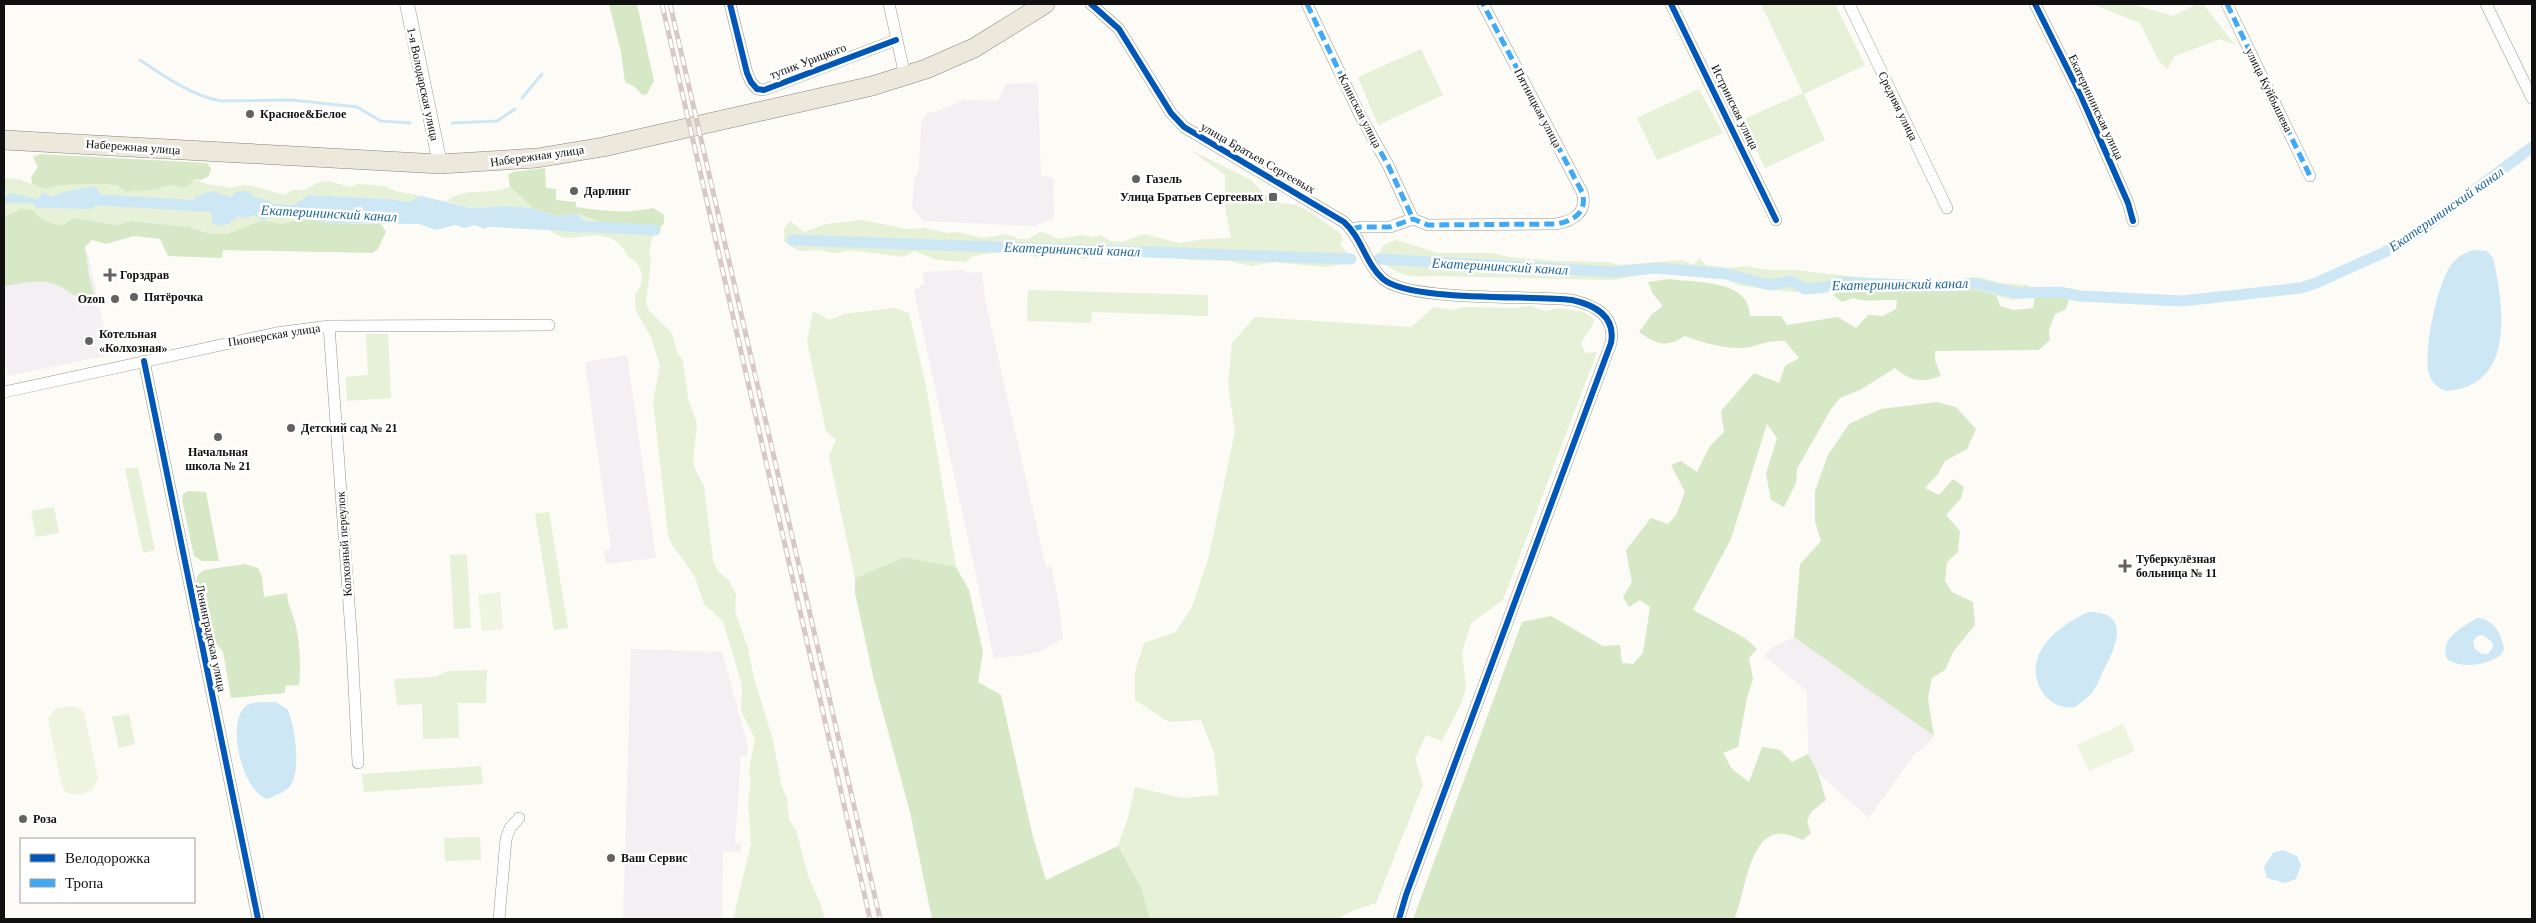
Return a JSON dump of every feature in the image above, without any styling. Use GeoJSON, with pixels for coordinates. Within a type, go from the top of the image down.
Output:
{"type":"FeatureCollection","features":[{"type":"Feature","properties":{"kind":"main road","name":"Набережная улица"},"geometry":{"type":"LineString","coordinates":[[4,140],[440,164],[500,162],[603,146],[863,88],[905,76],[974,48],[1045,4]]}},
{"type":"Feature","properties":{"kind":"street","name":"1-я Володарская улица"},"geometry":{"type":"LineString","coordinates":[[407,4],[440,164]]}},
{"type":"Feature","properties":{"kind":"street","name":"тупик Урицкого"},"geometry":{"type":"LineString","coordinates":[[730,4],[747,72],[757,89],[764,90],[896,40]]}},
{"type":"Feature","properties":{"kind":"street"},"geometry":{"type":"LineString","coordinates":[[889,4],[905,76]]}},
{"type":"Feature","properties":{"kind":"street","name":"улица Братьев Сергеевых"},"geometry":{"type":"LineString","coordinates":[[1091,4],[1119,28],[1171,113],[1184,127],[1223,152],[1321,207],[1352,229],[1373,267],[1384,280],[1394,286],[1424,293],[1553,298],[1579,301],[1600,310],[1609,321],[1613,331],[1611,343],[1572,451],[1406,895],[1399,919]]}},
{"type":"Feature","properties":{"kind":"street","name":"Клинская улица"},"geometry":{"type":"LineString","coordinates":[[1307,4],[1360,115],[1388,165],[1413,219]]}},
{"type":"Feature","properties":{"kind":"street","name":"Пятницкая улица"},"geometry":{"type":"LineString","coordinates":[[1413,219],[1428,225],[1556,224],[1569,222],[1579,215],[1584,203],[1582,192],[1483,4]]}},
{"type":"Feature","properties":{"kind":"street","name":"Истринская улица"},"geometry":{"type":"LineString","coordinates":[[1671,4],[1776,220]]}},
{"type":"Feature","properties":{"kind":"street","name":"Средняя улица"},"geometry":{"type":"LineString","coordinates":[[1849,4],[1947,208]]}},
{"type":"Feature","properties":{"kind":"street","name":"Екатерининская улица"},"geometry":{"type":"LineString","coordinates":[[2035,4],[2080,96],[2128,203],[2133,221]]}},
{"type":"Feature","properties":{"kind":"street","name":"улица Куйбышева"},"geometry":{"type":"LineString","coordinates":[[2227,4],[2310,176]]}},
{"type":"Feature","properties":{"kind":"street"},"geometry":{"type":"LineString","coordinates":[[2486,4],[2532,98]]}},
{"type":"Feature","properties":{"kind":"street"},"geometry":{"type":"LineString","coordinates":[[1352,229],[1360,226],[1390,227],[1413,219]]}},
{"type":"Feature","properties":{"kind":"street","name":"Пионерская улица"},"geometry":{"type":"LineString","coordinates":[[4,392],[269,334],[329,326],[548,324]]}},
{"type":"Feature","properties":{"kind":"street","name":"Колхозный переулок"},"geometry":{"type":"LineString","coordinates":[[329,326],[358,763]]}},
{"type":"Feature","properties":{"kind":"street","name":"Ленинградская улица"},"geometry":{"type":"LineString","coordinates":[[144,361],[258,919]]}},
{"type":"Feature","properties":{"kind":"street"},"geometry":{"type":"LineString","coordinates":[[499,919],[506,839],[510,828],[519,818]]}},
{"type":"Feature","properties":{"kind":"shaded area"},"geometry":{"type":"Polygon","coordinates":[[[1038,83],[1041,176],[1053,178],[1054,218],[1035,226],[924,221],[912,208],[914,179],[919,169],[921,123],[928,112],[934,112],[965,100],[998,101],[1006,84],[1038,83]]]}},
{"type":"Feature","properties":{"kind":"shaded area"},"geometry":{"type":"Polygon","coordinates":[[[88,254],[110,355],[8,376],[4,357],[4,275],[88,254]]]}},
{"type":"Feature","properties":{"kind":"shaded area"},"geometry":{"type":"Polygon","coordinates":[[[964,270],[965,273],[982,272],[985,300],[1046,567],[1051,566],[1058,599],[1063,639],[1041,651],[1018,656],[994,658],[914,291],[924,283],[923,272],[964,270]]]}},
{"type":"Feature","properties":{"kind":"shaded area"},"geometry":{"type":"Polygon","coordinates":[[[627,355],[656,558],[606,564],[604,551],[611,549],[585,362],[627,355]]]}},
{"type":"Feature","properties":{"kind":"shaded area"},"geometry":{"type":"Polygon","coordinates":[[[1794,637],[1934,736],[1926,746],[1915,753],[1869,818],[1818,773],[1808,754],[1807,691],[1764,656],[1771,648],[1794,637]]]}},
{"type":"Feature","properties":{"kind":"shaded area"},"geometry":{"type":"Polygon","coordinates":[[[631,649],[722,652],[748,747],[747,756],[741,756],[735,843],[741,844],[741,852],[723,851],[722,919],[623,919],[631,649]]]}},
{"type":"Feature","properties":{"kind":"green space"},"geometry":{"type":"Polygon","coordinates":[[[609,4],[637,4],[654,81],[647,94],[642,95],[635,87],[625,82],[621,52],[609,4]]]}},
{"type":"Feature","properties":{"kind":"green space"},"geometry":{"type":"Polygon","coordinates":[[[1761,4],[1835,4],[1865,65],[1804,94],[1825,140],[1765,168],[1742,120],[1803,93],[1761,4]]]}},
{"type":"Feature","properties":{"kind":"green space"},"geometry":{"type":"Polygon","coordinates":[[[2092,4],[2132,4],[2173,16],[2197,4],[2203,4],[2235,45],[2220,39],[2175,56],[2167,69],[2159,61],[2140,23],[2092,4]]]}},
{"type":"Feature","properties":{"kind":"green space"},"geometry":{"type":"Polygon","coordinates":[[[1421,49],[1443,95],[1378,125],[1358,77],[1421,49]]]}},
{"type":"Feature","properties":{"kind":"green space"},"geometry":{"type":"Polygon","coordinates":[[[1699,89],[1723,133],[1657,160],[1637,118],[1699,89]]]}},
{"type":"Feature","properties":{"kind":"green space"},"geometry":{"type":"Polygon","coordinates":[[[1189,149],[1251,180],[1264,194],[1281,203],[1297,205],[1315,215],[1341,234],[1343,240],[1340,244],[1349,255],[1350,263],[1324,267],[1275,262],[1251,266],[1229,261],[1189,260],[1173,256],[1146,256],[1132,260],[1101,254],[1084,259],[1065,252],[1052,252],[1036,257],[1015,252],[990,253],[971,257],[966,262],[937,260],[914,251],[904,257],[848,250],[838,253],[818,250],[802,251],[784,241],[784,229],[790,221],[804,232],[826,224],[862,220],[907,229],[925,228],[947,233],[958,232],[983,238],[1006,234],[1019,239],[1028,239],[1040,232],[1057,239],[1081,235],[1093,237],[1100,235],[1111,241],[1122,242],[1144,234],[1179,243],[1231,238],[1225,206],[1225,175],[1189,149]]]}},
{"type":"Feature","properties":{"kind":"green space"},"geometry":{"type":"Polygon","coordinates":[[[40,154],[207,163],[211,168],[209,176],[201,180],[194,179],[190,185],[183,188],[168,186],[127,192],[118,186],[106,184],[61,185],[44,189],[32,184],[31,177],[38,167],[33,157],[40,154]]]}},
{"type":"Feature","properties":{"kind":"green space"},"geometry":{"type":"Polygon","coordinates":[[[545,168],[546,188],[556,189],[556,200],[576,202],[576,207],[605,211],[634,211],[653,208],[664,215],[664,223],[653,236],[632,223],[612,225],[577,214],[555,216],[533,208],[510,187],[508,175],[513,172],[545,168]]]}},
{"type":"Feature","properties":{"kind":"green space"},"geometry":{"type":"Polygon","coordinates":[[[4,178],[19,179],[44,189],[61,185],[106,184],[118,186],[127,192],[168,186],[183,188],[194,179],[206,184],[232,188],[243,185],[252,186],[285,195],[292,190],[304,190],[320,182],[328,181],[350,187],[357,184],[385,186],[395,191],[421,196],[409,202],[390,199],[309,195],[294,210],[306,207],[309,212],[307,218],[281,224],[262,220],[227,234],[210,234],[189,227],[131,221],[117,225],[73,219],[63,225],[58,225],[43,219],[33,210],[21,209],[4,217],[4,178]]]}},
{"type":"Feature","properties":{"kind":"green space"},"geometry":{"type":"Polygon","coordinates":[[[510,187],[533,208],[506,206],[471,208],[446,201],[454,196],[469,192],[493,191],[510,187]]]}},
{"type":"Feature","properties":{"kind":"green space"},"geometry":{"type":"Polygon","coordinates":[[[21,209],[33,210],[46,221],[63,225],[73,218],[117,225],[131,221],[189,227],[210,234],[227,234],[262,220],[281,224],[307,218],[328,223],[381,224],[386,232],[378,249],[372,253],[223,250],[222,258],[168,256],[160,239],[134,236],[106,244],[92,240],[85,247],[89,276],[96,303],[78,298],[58,285],[46,282],[28,282],[4,286],[4,217],[21,209]]]}},
{"type":"Feature","properties":{"kind":"green space"},"geometry":{"type":"Polygon","coordinates":[[[577,214],[612,225],[632,223],[653,236],[649,251],[651,261],[646,303],[649,311],[672,333],[677,352],[683,361],[688,398],[697,424],[693,459],[695,469],[704,486],[713,560],[717,570],[729,581],[736,594],[735,611],[748,648],[754,679],[773,740],[782,788],[787,798],[789,820],[796,830],[808,876],[825,919],[733,919],[751,844],[748,799],[751,783],[749,770],[755,739],[741,711],[742,685],[723,621],[704,604],[695,577],[671,543],[668,534],[653,401],[660,366],[651,337],[636,311],[635,295],[641,284],[641,271],[636,262],[614,240],[597,235],[568,238],[553,233],[545,226],[553,230],[579,233],[583,218],[577,214]]]}},
{"type":"Feature","properties":{"kind":"green space"},"geometry":{"type":"Polygon","coordinates":[[[1397,240],[1437,253],[1493,253],[1508,257],[1556,261],[1607,262],[1621,265],[1682,260],[1694,265],[1699,258],[1706,265],[1729,268],[1745,266],[1770,270],[1795,270],[1866,278],[1946,281],[1979,277],[2000,283],[2028,285],[2034,292],[2028,298],[2013,300],[1966,288],[1819,289],[1794,292],[1742,286],[1720,277],[1671,271],[1649,273],[1615,280],[1410,276],[1391,269],[1379,259],[1382,248],[1389,242],[1397,240]]]}},
{"type":"Feature","properties":{"kind":"green space"},"geometry":{"type":"Polygon","coordinates":[[[1669,279],[1720,285],[1731,289],[1741,295],[1748,304],[1750,316],[1781,316],[1787,325],[1838,317],[1856,328],[1868,315],[1883,316],[1896,309],[1897,300],[1869,301],[1853,298],[1842,302],[1833,295],[1842,289],[1966,288],[1996,295],[2000,306],[2014,310],[2033,308],[2035,296],[2038,295],[2062,295],[2069,301],[2065,310],[2055,314],[2049,330],[2050,340],[2039,350],[1935,351],[1935,360],[1941,376],[1928,380],[1917,380],[1912,379],[1895,368],[1860,390],[1840,398],[1831,409],[1797,469],[1796,483],[1784,507],[1771,500],[1766,474],[1777,438],[1767,424],[1731,539],[1693,610],[1745,638],[1757,649],[1749,658],[1753,679],[1747,698],[1738,747],[1723,753],[1732,769],[1749,782],[1762,747],[1780,750],[1792,762],[1808,754],[1818,773],[1826,800],[1811,812],[1807,821],[1811,833],[1803,840],[1784,834],[1772,835],[1763,842],[1755,853],[1734,919],[1413,919],[1522,622],[1551,616],[1603,646],[1620,645],[1622,663],[1633,664],[1643,653],[1650,607],[1640,600],[1629,607],[1623,597],[1632,582],[1626,550],[1651,518],[1668,524],[1676,515],[1685,492],[1671,465],[1681,461],[1697,472],[1710,446],[1724,432],[1721,411],[1754,373],[1779,383],[1785,366],[1799,358],[1785,341],[1735,348],[1708,344],[1685,336],[1672,342],[1662,343],[1639,332],[1652,314],[1663,306],[1653,294],[1648,282],[1669,279]]]}},
{"type":"Feature","properties":{"kind":"green space"},"geometry":{"type":"Polygon","coordinates":[[[1028,290],[1208,295],[1208,316],[1092,312],[1091,323],[1027,321],[1028,290]]]}},
{"type":"Feature","properties":{"kind":"green space"},"geometry":{"type":"Polygon","coordinates":[[[1529,306],[1546,311],[1558,308],[1584,312],[1594,319],[1592,326],[1581,343],[1585,353],[1597,352],[1503,600],[1471,623],[1462,652],[1466,687],[1462,702],[1442,741],[1426,735],[1415,759],[1423,785],[1376,903],[1349,912],[1338,919],[1150,919],[1142,889],[1118,846],[1128,818],[1135,787],[1182,798],[1219,795],[1214,753],[1201,720],[1169,722],[1135,700],[1135,672],[1144,643],[1176,632],[1192,607],[1209,556],[1235,431],[1228,384],[1232,343],[1255,317],[1411,327],[1434,307],[1454,310],[1463,307],[1515,308],[1529,306]]]}},
{"type":"Feature","properties":{"kind":"green space"},"geometry":{"type":"Polygon","coordinates":[[[895,308],[909,313],[926,386],[956,567],[905,557],[855,578],[829,456],[836,440],[826,431],[807,341],[813,311],[829,320],[845,314],[895,308]]]}},
{"type":"Feature","properties":{"kind":"green space"},"geometry":{"type":"Polygon","coordinates":[[[366,334],[388,334],[391,398],[347,401],[346,377],[368,375],[366,334]]]}},
{"type":"Feature","properties":{"kind":"green space"},"geometry":{"type":"Polygon","coordinates":[[[1937,402],[1956,407],[1976,429],[1967,449],[1945,461],[1938,474],[1925,488],[1939,495],[1953,479],[1964,487],[1961,498],[1946,515],[1960,531],[1958,552],[1947,562],[1945,581],[1952,592],[1973,602],[1975,625],[1953,652],[1945,670],[1932,678],[1928,698],[1934,736],[1794,637],[1800,564],[1821,541],[1815,521],[1815,491],[1828,455],[1849,424],[1881,409],[1937,402]]]}},
{"type":"Feature","properties":{"kind":"green space"},"geometry":{"type":"Polygon","coordinates":[[[138,467],[155,550],[143,553],[125,469],[138,467]]]}},
{"type":"Feature","properties":{"kind":"green space"},"geometry":{"type":"Polygon","coordinates":[[[188,491],[206,492],[219,561],[202,561],[194,556],[182,500],[183,494],[188,491]]]}},
{"type":"Feature","properties":{"kind":"green space"},"geometry":{"type":"Polygon","coordinates":[[[54,507],[59,533],[36,537],[31,511],[54,507]]]}},
{"type":"Feature","properties":{"kind":"green space"},"geometry":{"type":"Polygon","coordinates":[[[549,512],[568,628],[554,630],[535,514],[549,512]]]}},
{"type":"Feature","properties":{"kind":"green space"},"geometry":{"type":"Polygon","coordinates":[[[467,554],[471,628],[454,629],[450,555],[467,554]]]}},
{"type":"Feature","properties":{"kind":"green space"},"geometry":{"type":"Polygon","coordinates":[[[905,557],[956,567],[969,590],[983,652],[978,682],[1001,695],[1032,833],[1046,880],[1118,846],[1142,889],[1150,919],[932,919],[910,812],[874,680],[855,593],[855,578],[905,557]]]}},
{"type":"Feature","properties":{"kind":"green space"},"geometry":{"type":"Polygon","coordinates":[[[245,564],[258,568],[262,577],[264,597],[287,593],[298,638],[300,670],[299,685],[285,686],[285,693],[231,698],[223,652],[204,628],[196,585],[197,576],[204,570],[245,564]]]}},
{"type":"Feature","properties":{"kind":"green space"},"geometry":{"type":"Polygon","coordinates":[[[500,592],[503,629],[482,631],[478,595],[500,592]]]}},
{"type":"Feature","properties":{"kind":"green space"},"geometry":{"type":"Polygon","coordinates":[[[487,670],[486,703],[458,703],[459,738],[423,739],[422,704],[397,705],[394,679],[435,677],[447,671],[487,670]]]}},
{"type":"Feature","properties":{"kind":"green space"},"geometry":{"type":"Polygon","coordinates":[[[72,706],[79,708],[84,713],[98,778],[93,790],[76,794],[68,793],[62,786],[48,719],[55,709],[72,706]]]}},
{"type":"Feature","properties":{"kind":"green space"},"geometry":{"type":"Polygon","coordinates":[[[129,714],[135,744],[119,748],[112,717],[129,714]]]}},
{"type":"Feature","properties":{"kind":"green space"},"geometry":{"type":"Polygon","coordinates":[[[2123,724],[2135,751],[2089,771],[2077,745],[2123,724]]]}},
{"type":"Feature","properties":{"kind":"green space"},"geometry":{"type":"Polygon","coordinates":[[[481,766],[483,784],[364,792],[362,774],[481,766]]]}},
{"type":"Feature","properties":{"kind":"green space"},"geometry":{"type":"Polygon","coordinates":[[[480,837],[481,860],[445,861],[444,838],[480,837]]]}},
{"type":"Feature","properties":{"kind":"water"},"geometry":{"type":"Polygon","coordinates":[[[93,186],[100,192],[97,204],[92,209],[37,208],[32,203],[4,203],[4,198],[10,193],[37,199],[43,193],[52,197],[60,193],[93,186]]]}},
{"type":"Feature","properties":{"kind":"water"},"geometry":{"type":"Polygon","coordinates":[[[212,191],[231,197],[236,192],[247,191],[255,197],[271,201],[273,205],[271,217],[262,220],[255,215],[246,218],[240,216],[224,226],[212,223],[212,216],[203,203],[192,203],[195,197],[212,191]]]}},
{"type":"Feature","properties":{"kind":"water"},"geometry":{"type":"Polygon","coordinates":[[[309,195],[390,199],[409,202],[421,196],[471,208],[506,206],[533,208],[555,216],[577,214],[587,223],[579,233],[553,230],[540,223],[499,220],[484,229],[475,225],[465,228],[455,225],[436,230],[419,224],[328,223],[307,218],[309,212],[306,207],[293,210],[295,204],[309,195]]]}},
{"type":"Feature","properties":{"kind":"water"},"geometry":{"type":"Polygon","coordinates":[[[2473,250],[2487,251],[2493,258],[2500,298],[2500,341],[2495,360],[2484,375],[2469,386],[2446,391],[2434,383],[2428,369],[2430,330],[2441,286],[2446,274],[2456,260],[2473,250]]]}},
{"type":"Feature","properties":{"kind":"water"},"geometry":{"type":"Polygon","coordinates":[[[2089,612],[2111,618],[2116,624],[2116,642],[2092,692],[2075,707],[2065,707],[2048,699],[2042,691],[2038,683],[2036,664],[2043,647],[2054,634],[2074,619],[2089,612]]]}},
{"type":"Feature","properties":{"kind":"water"},"geometry":{"type":"Polygon","coordinates":[[[2477,618],[2488,621],[2496,628],[2503,644],[2504,650],[2501,655],[2475,665],[2455,663],[2448,660],[2446,646],[2453,634],[2477,618]],[[2483,635],[2477,636],[2473,642],[2475,649],[2482,654],[2488,654],[2493,647],[2492,642],[2483,635]]]}},
{"type":"Feature","properties":{"kind":"water"},"geometry":{"type":"Polygon","coordinates":[[[276,702],[288,710],[296,748],[296,769],[291,785],[283,792],[267,799],[258,794],[244,771],[237,741],[237,727],[240,715],[246,706],[276,702]]]}},
{"type":"Feature","properties":{"kind":"water"},"geometry":{"type":"Polygon","coordinates":[[[2283,850],[2297,856],[2301,865],[2296,879],[2285,883],[2267,878],[2264,867],[2273,853],[2283,850]]]}},
{"type":"Feature","properties":{"kind":"waterway"},"geometry":{"type":"LineString","coordinates":[[140,60],[189,90],[221,101],[292,100],[357,107],[381,121],[410,123]]}},
{"type":"Feature","properties":{"kind":"waterway"},"geometry":{"type":"LineString","coordinates":[[522,98],[542,74]]}},
{"type":"Feature","properties":{"kind":"waterway"},"geometry":{"type":"LineString","coordinates":[[452,123],[497,121],[515,109]]}},
{"type":"Feature","properties":{"kind":"waterway","name":"Екатерининский канал"},"geometry":{"type":"LineString","coordinates":[[1379,259],[1615,272],[1655,268],[1726,274],[1770,285],[1791,281],[1805,289],[1826,287],[1840,282],[1946,287],[1973,283],[2017,293],[2059,292],[2080,296],[2182,301],[2301,288],[2316,283],[2385,252],[2424,228],[2532,147]]}},
{"type":"Feature","properties":{"kind":"waterway","name":"Екатерининский канал"},"geometry":{"type":"LineString","coordinates":[[83,199],[219,207]]}},
{"type":"Feature","properties":{"kind":"waterway","name":"Екатерининский канал"},"geometry":{"type":"LineString","coordinates":[[258,209],[324,212]]}},
{"type":"Feature","properties":{"kind":"waterway","name":"Екатерининский канал"},"geometry":{"type":"LineString","coordinates":[[482,221],[556,225]]}},
{"type":"Feature","properties":{"kind":"waterway","name":"Екатерининский канал"},"geometry":{"type":"LineString","coordinates":[[572,226],[655,230]]}},
{"type":"Feature","properties":{"kind":"waterway","name":"Екатерининский канал"},"geometry":{"type":"LineString","coordinates":[[792,240],[1351,259]]}},
{"type":"Feature","properties":{"kind":"railway"},"geometry":{"type":"LineString","coordinates":[[662,4],[870,919]]}},
{"type":"Feature","properties":{"kind":"railway"},"geometry":{"type":"LineString","coordinates":[[670,4],[880,919]]}},
{"type":"Feature","properties":{"kind":"marked path"},"geometry":{"type":"LineString","coordinates":[[1307,4],[1360,115],[1388,165],[1413,219]]}},
{"type":"Feature","properties":{"kind":"marked path"},"geometry":{"type":"LineString","coordinates":[[1352,229],[1360,227],[1390,227],[1413,219],[1428,225],[1556,224],[1569,221],[1581,210],[1583,205],[1582,192],[1483,4]]}},
{"type":"Feature","properties":{"kind":"marked path"},"geometry":{"type":"LineString","coordinates":[[2227,4],[2310,176]]}},
{"type":"Feature","properties":{"kind":"cycle path"},"geometry":{"type":"LineString","coordinates":[[730,4],[747,73],[757,89],[764,90],[896,40]]}},
{"type":"Feature","properties":{"kind":"cycle path"},"geometry":{"type":"LineString","coordinates":[[1091,4],[1119,29],[1171,113],[1184,127],[1344,222],[1355,235],[1372,266],[1383,279],[1397,286],[1444,294],[1572,300],[1588,305],[1602,313],[1610,326],[1612,334],[1611,343],[1406,895],[1399,919]]}},
{"type":"Feature","properties":{"kind":"cycle path"},"geometry":{"type":"LineString","coordinates":[[1671,4],[1776,220]]}},
{"type":"Feature","properties":{"kind":"cycle path"},"geometry":{"type":"LineString","coordinates":[[2035,4],[2081,96],[2128,203],[2133,221]]}},
{"type":"Feature","properties":{"kind":"cycle path"},"geometry":{"type":"LineString","coordinates":[[144,361],[258,919]]}},
{"type":"Feature","properties":{"kind":"place","name":"Красное&Белое"},"geometry":{"type":"Point","coordinates":[250,114]}},
{"type":"Feature","properties":{"kind":"place","name":"Газель"},"geometry":{"type":"Point","coordinates":[1136,179]}},
{"type":"Feature","properties":{"kind":"place","name":"Дарлинг"},"geometry":{"type":"Point","coordinates":[574,191]}},
{"type":"Feature","properties":{"kind":"place","name":"Улица Братьев Сергеевых"},"geometry":{"type":"Point","coordinates":[1273,197]}},
{"type":"Feature","properties":{"kind":"place","name":"Горздрав"},"geometry":{"type":"Point","coordinates":[110,275]}},
{"type":"Feature","properties":{"kind":"place","name":"Пятёрочка"},"geometry":{"type":"Point","coordinates":[134,297]}},
{"type":"Feature","properties":{"kind":"place","name":"Ozon"},"geometry":{"type":"Point","coordinates":[115,299]}},
{"type":"Feature","properties":{"kind":"place","name":"Котельная «Колхозная»"},"geometry":{"type":"Point","coordinates":[89,341]}},
{"type":"Feature","properties":{"kind":"place","name":"Детский сад № 21"},"geometry":{"type":"Point","coordinates":[291,428]}},
{"type":"Feature","properties":{"kind":"place","name":"Начальная школа № 21"},"geometry":{"type":"Point","coordinates":[218,437]}},
{"type":"Feature","properties":{"kind":"place","name":"Туберкулёзная больница № 11"},"geometry":{"type":"Point","coordinates":[2125,566]}},
{"type":"Feature","properties":{"kind":"place","name":"Роза"},"geometry":{"type":"Point","coordinates":[23,819]}},
{"type":"Feature","properties":{"kind":"place","name":"Ваш Сервис"},"geometry":{"type":"Point","coordinates":[611,858]}}]}
